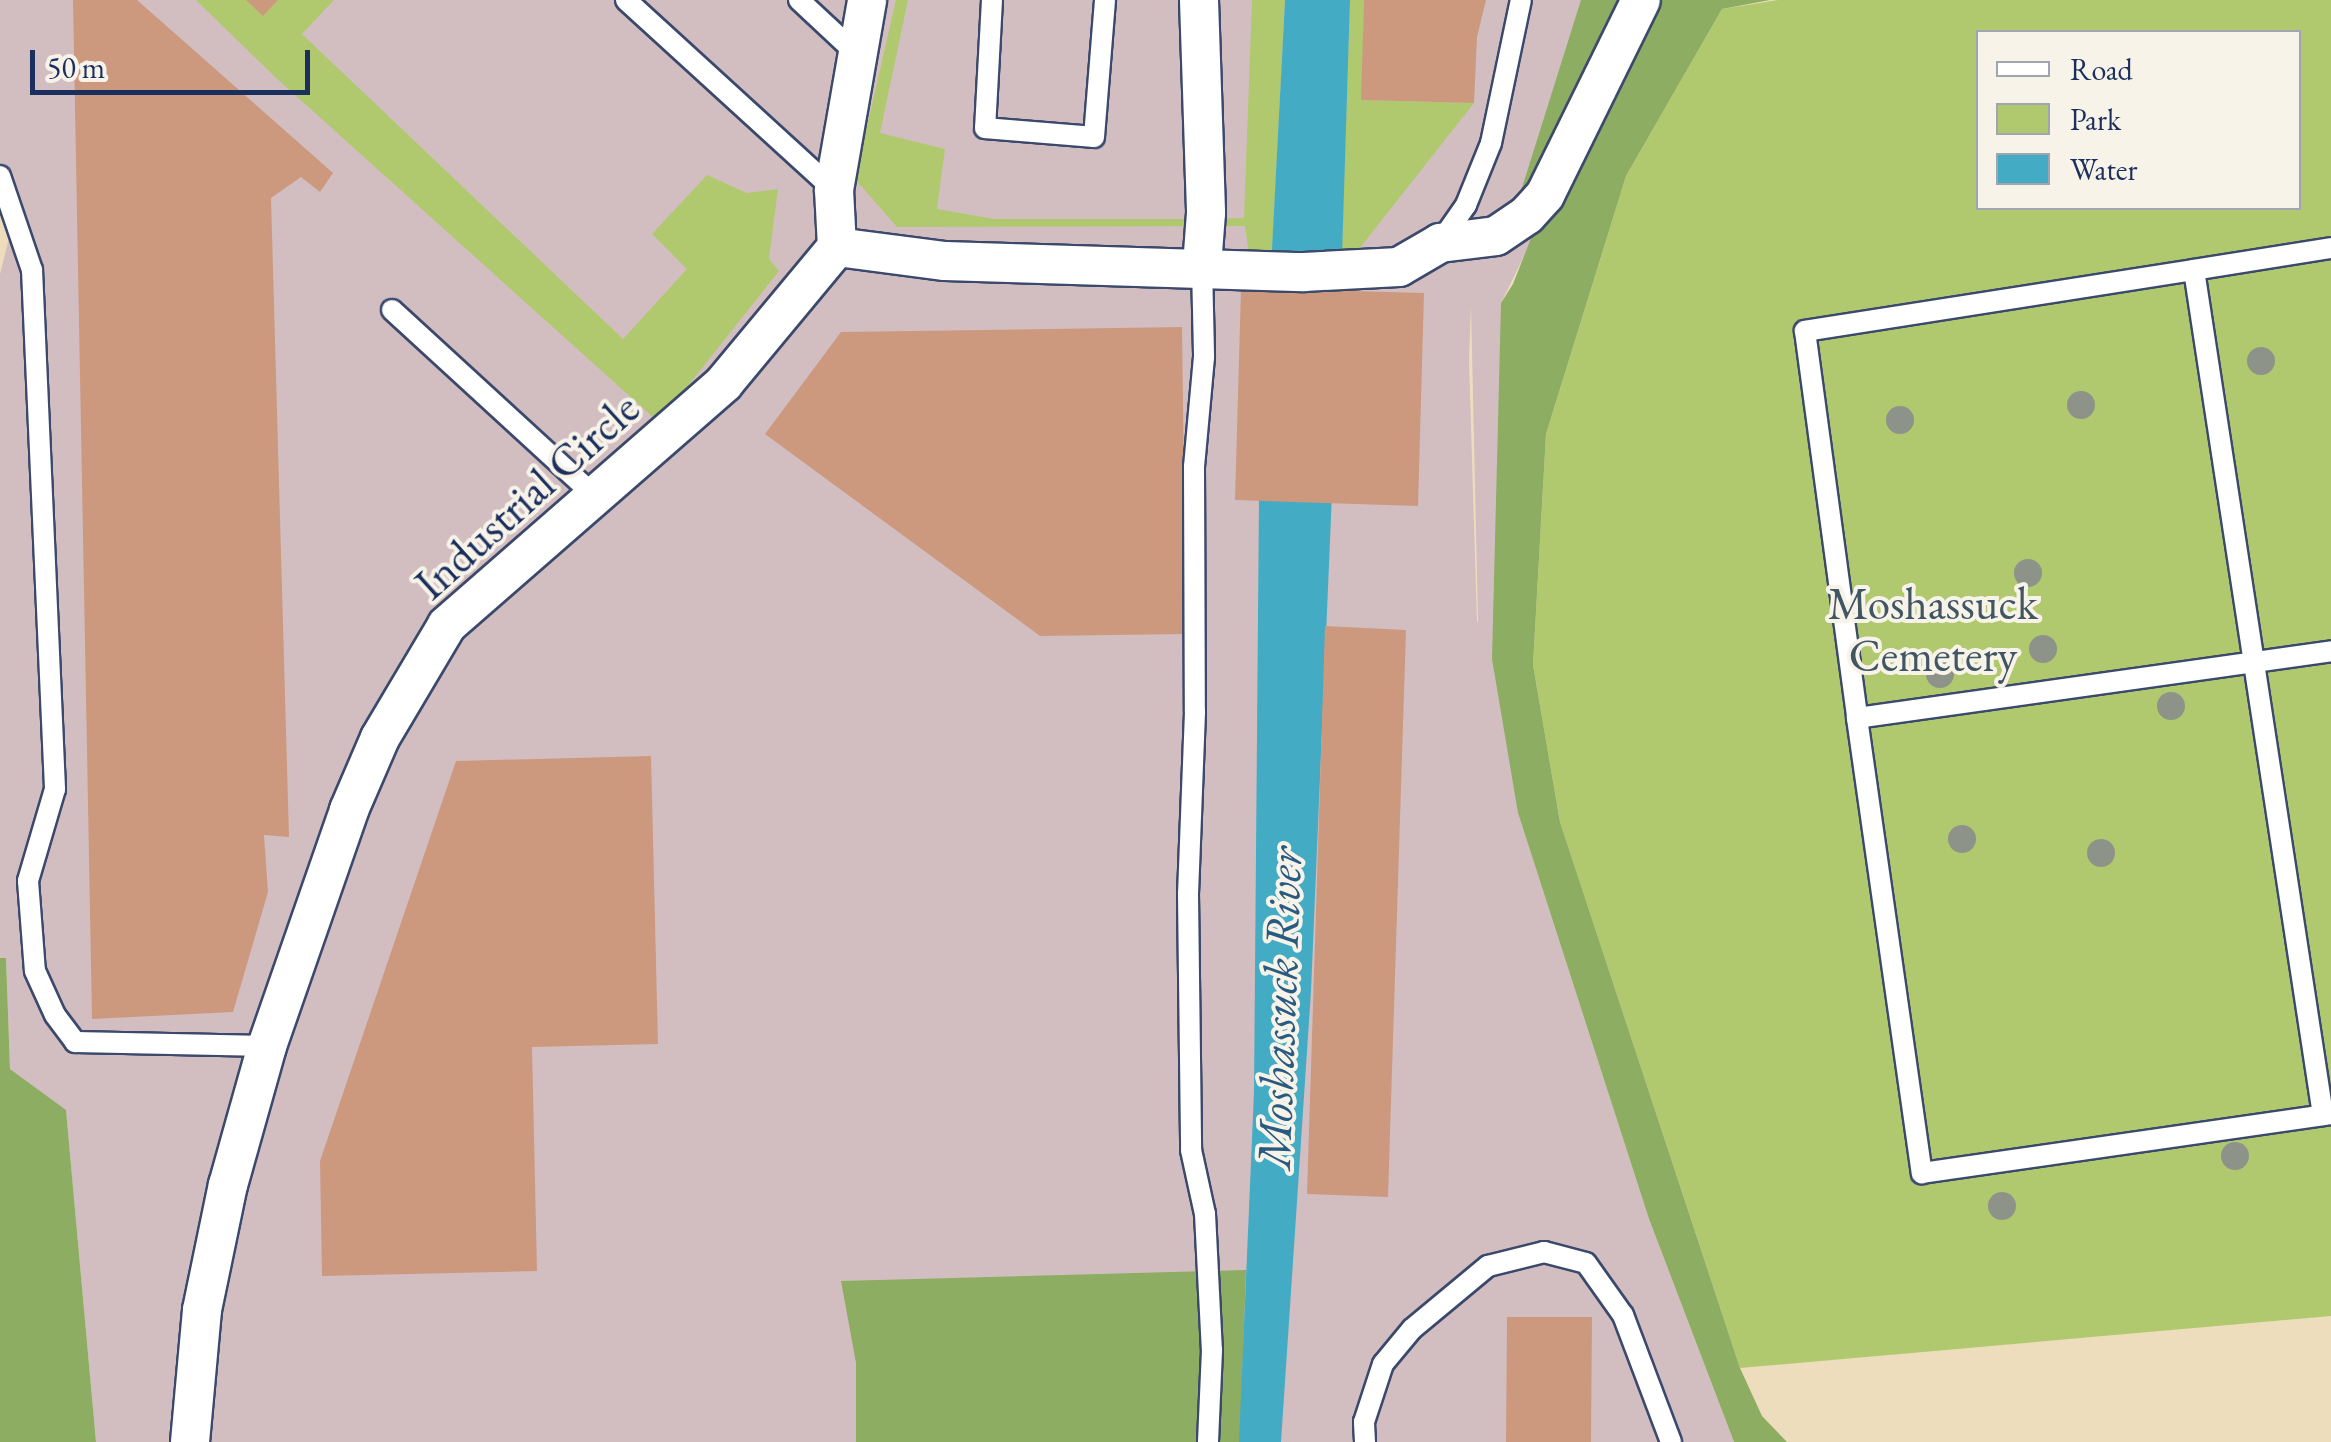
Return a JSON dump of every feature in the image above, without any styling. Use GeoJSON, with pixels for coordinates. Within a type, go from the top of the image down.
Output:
{"type":"FeatureCollection","features":[{"type":"Feature","properties":{"kind":"street"},"geometry":{"type":"LineString","coordinates":[[867,0],[834,190],[837,248],[945,260],[1372,271],[1398,267],[1440,243],[1496,236],[1527,215],[1545,195],[1641,0]]}},
{"type":"Feature","properties":{"kind":"street"},"geometry":{"type":"LineString","coordinates":[[1199,0],[1206,213],[1202,266]]}},
{"type":"Feature","properties":{"kind":"street","name":"Industrial Circle"},"geometry":{"type":"LineString","coordinates":[[190,1442],[213,1241],[267,1046],[349,810],[380,738],[447,624],[724,383],[837,248]]}},
{"type":"Feature","properties":{"kind":"lane"},"geometry":{"type":"LineString","coordinates":[[626,0],[834,190]]}},
{"type":"Feature","properties":{"kind":"lane"},"geometry":{"type":"LineString","coordinates":[[800,0],[857,54]]}},
{"type":"Feature","properties":{"kind":"lane"},"geometry":{"type":"LineString","coordinates":[[992,0],[985,128],[1094,137],[1105,0]]}},
{"type":"Feature","properties":{"kind":"lane"},"geometry":{"type":"LineString","coordinates":[[1440,243],[1466,204],[1491,143],[1521,0]]}},
{"type":"Feature","properties":{"kind":"lane"},"geometry":{"type":"LineString","coordinates":[[0,176],[32,270],[34,308],[54,789],[28,880],[36,971],[54,1015],[76,1042],[267,1046]]}},
{"type":"Feature","properties":{"kind":"lane"},"geometry":{"type":"LineString","coordinates":[[2194,270],[2252,662],[2327,1115],[1922,1173],[1805,331],[2331,248]]}},
{"type":"Feature","properties":{"kind":"lane"},"geometry":{"type":"LineString","coordinates":[[1202,266],[1204,357],[1194,466],[1195,712],[1188,894],[1192,1150],[1205,1214],[1212,1334],[1208,1442]]}},
{"type":"Feature","properties":{"kind":"lane"},"geometry":{"type":"LineString","coordinates":[[392,310],[595,496]]}},
{"type":"Feature","properties":{"kind":"lane"},"geometry":{"type":"LineString","coordinates":[[1857,718],[2331,651]]}},
{"type":"Feature","properties":{"kind":"lane"},"geometry":{"type":"LineString","coordinates":[[1366,1442],[1364,1422],[1383,1364],[1412,1329],[1488,1266],[1544,1252],[1586,1263],[1623,1315],[1672,1442]]}},
{"type":"Feature","properties":{"kind":"shaded area"},"geometry":{"type":"Polygon","coordinates":[[[0,0],[1285,0],[1270,279],[1350,0],[1650,0],[1501,303],[1518,813],[1649,1219],[1734,1442],[96,1442],[66,1111],[10,1069],[6,958],[0,958],[0,274],[9,238],[0,191],[0,0]],[[1471,307],[1469,360],[1478,621],[1471,307]]]}},
{"type":"Feature","properties":{"kind":"green space"},"geometry":{"type":"Polygon","coordinates":[[[196,0],[334,0],[302,34],[623,339],[687,269],[652,234],[707,175],[747,193],[778,189],[769,259],[779,271],[687,387],[654,418],[275,77],[196,0]]]}},
{"type":"Feature","properties":{"kind":"green space"},"geometry":{"type":"Polygon","coordinates":[[[896,0],[908,0],[880,133],[945,149],[937,209],[994,219],[1194,219],[1244,218],[1252,0],[1285,0],[1272,255],[1249,254],[1245,226],[897,227],[855,179],[896,0]]]}},
{"type":"Feature","properties":{"kind":"green space"},"geometry":{"type":"Polygon","coordinates":[[[1350,0],[1364,0],[1362,100],[1474,103],[1341,272],[1350,0]]]}},
{"type":"Feature","properties":{"kind":"green space"},"geometry":{"type":"Polygon","coordinates":[[[1581,0],[1770,0],[1722,9],[1626,176],[1546,434],[1533,665],[1560,822],[1740,1368],[1762,1416],[1787,1442],[1734,1442],[1649,1219],[1518,813],[1492,659],[1501,303],[1513,284],[1556,175],[1510,226],[1581,0]]]}},
{"type":"Feature","properties":{"kind":"green space","name":"Moshassuck Cemetery"},"geometry":{"type":"Polygon","coordinates":[[[1778,0],[2331,0],[2331,1316],[1740,1368],[1560,822],[1533,665],[1546,434],[1626,176],[1722,9],[1778,0]]]}},
{"type":"Feature","properties":{"kind":"green space"},"geometry":{"type":"Polygon","coordinates":[[[0,958],[6,958],[10,1069],[66,1110],[96,1442],[0,1442],[0,958]]]}},
{"type":"Feature","properties":{"kind":"green space"},"geometry":{"type":"Polygon","coordinates":[[[1246,1270],[1240,1442],[856,1442],[856,1363],[841,1281],[1246,1270]]]}},
{"type":"Feature","properties":{"kind":"water","name":"Moshassuck River"},"geometry":{"type":"Polygon","coordinates":[[[1285,0],[1350,0],[1342,256],[1311,991],[1281,1442],[1239,1442],[1254,1092],[1259,497],[1285,0]]]}},
{"type":"Feature","properties":{"kind":"building"},"geometry":{"type":"Polygon","coordinates":[[[73,0],[137,0],[333,173],[320,192],[301,177],[271,198],[289,837],[264,835],[268,892],[233,1012],[92,1019],[73,0]]]}},
{"type":"Feature","properties":{"kind":"building"},"geometry":{"type":"Polygon","coordinates":[[[246,0],[278,0],[263,16],[246,0]]]}},
{"type":"Feature","properties":{"kind":"building"},"geometry":{"type":"Polygon","coordinates":[[[1364,0],[1486,0],[1477,37],[1474,103],[1361,100],[1364,0]]]}},
{"type":"Feature","properties":{"kind":"building"},"geometry":{"type":"Polygon","coordinates":[[[1241,288],[1424,293],[1418,506],[1235,500],[1241,288]]]}},
{"type":"Feature","properties":{"kind":"building"},"geometry":{"type":"Polygon","coordinates":[[[1182,327],[1186,634],[1040,636],[765,434],[841,332],[1182,327]]]}},
{"type":"Feature","properties":{"kind":"building"},"geometry":{"type":"Polygon","coordinates":[[[1325,626],[1406,630],[1388,1197],[1307,1194],[1325,626]]]}},
{"type":"Feature","properties":{"kind":"building"},"geometry":{"type":"Polygon","coordinates":[[[651,756],[658,1044],[532,1047],[537,1271],[322,1276],[320,1161],[456,761],[651,756]]]}},
{"type":"Feature","properties":{"kind":"building"},"geometry":{"type":"Polygon","coordinates":[[[1507,1317],[1592,1317],[1591,1442],[1506,1442],[1507,1317]]]}}]}
